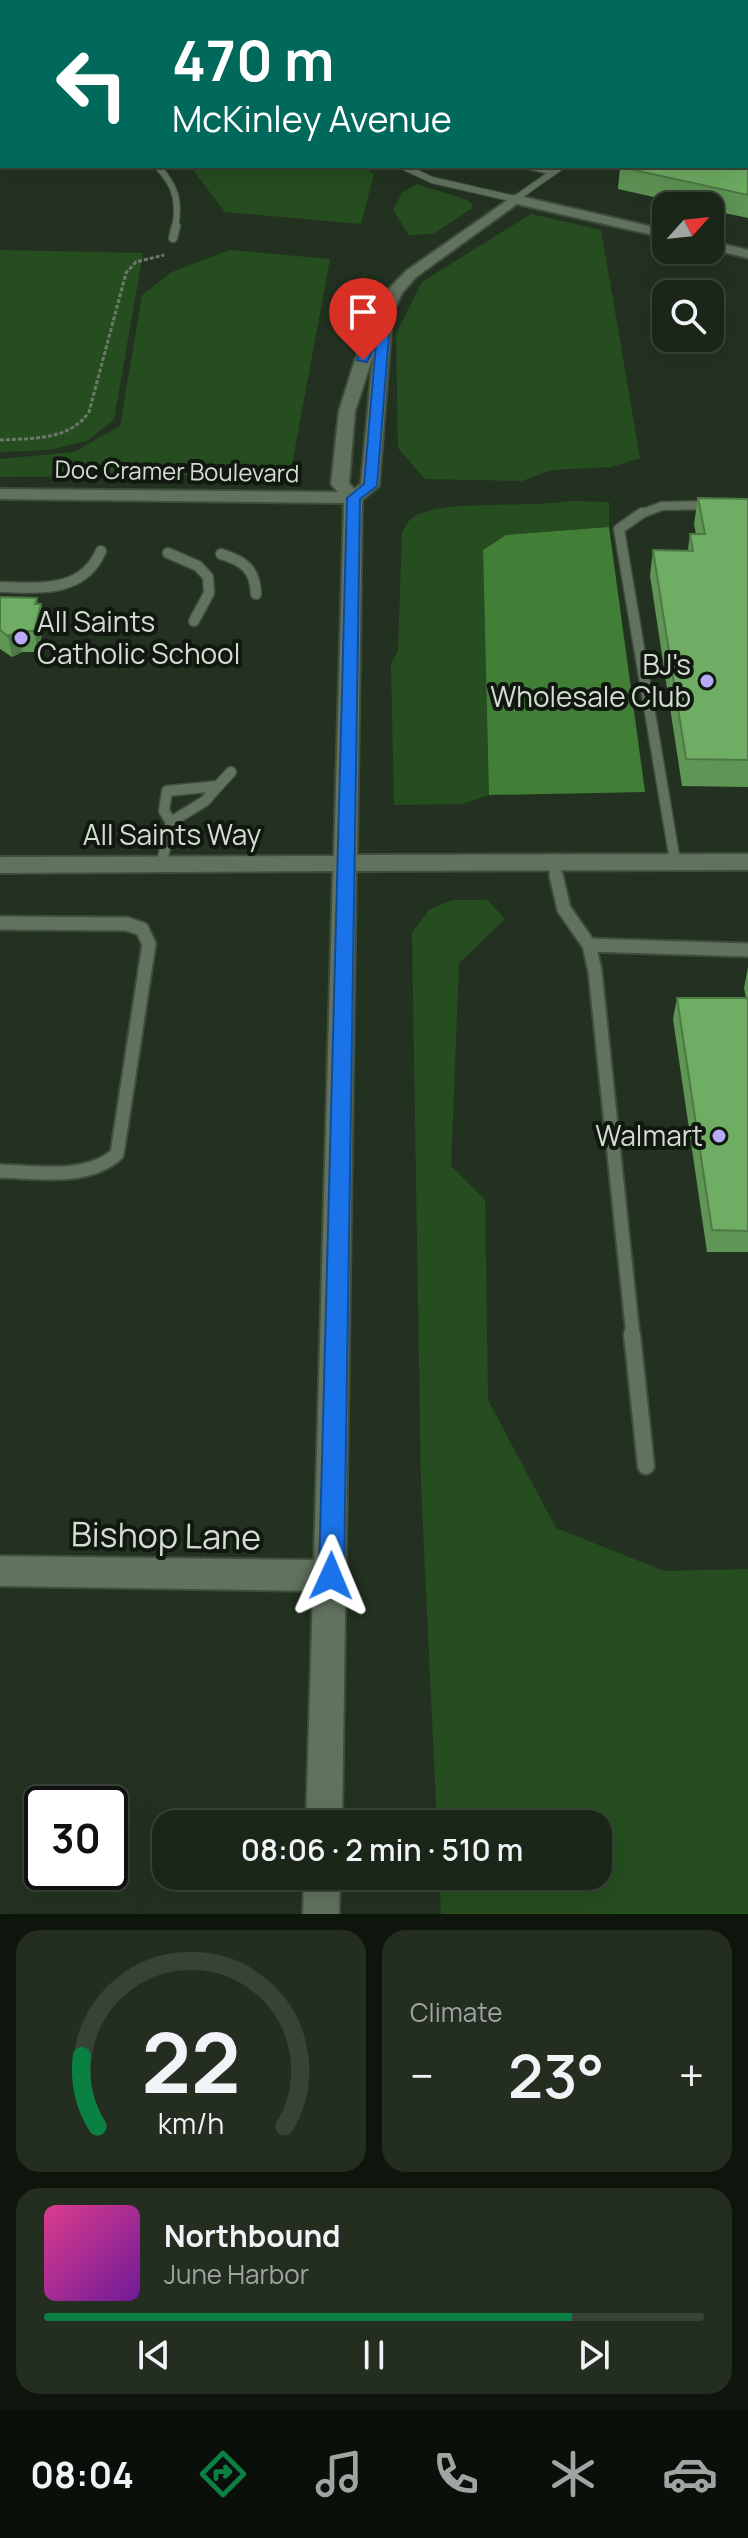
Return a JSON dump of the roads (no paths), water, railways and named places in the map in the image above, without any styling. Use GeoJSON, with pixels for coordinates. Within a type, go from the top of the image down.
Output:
{"type":"FeatureCollection","features":[{"type":"Feature","properties":{"kind":"street"},"geometry":{"type":"LineString","coordinates":[[324,1810],[353,498],[340,484],[347,411],[363,360],[395,291],[411,274],[515,199],[652,231]]}},
{"type":"Feature","properties":{"kind":"street"},"geometry":{"type":"LineString","coordinates":[[724,248],[748,254]]}},
{"type":"Feature","properties":{"kind":"street"},"geometry":{"type":"LineString","coordinates":[[353,498],[370,486],[385,310]]}},
{"type":"Feature","properties":{"kind":"street","name":"Doc Cramer Boulevard"},"geometry":{"type":"LineString","coordinates":[[0,494],[353,498]]}},
{"type":"Feature","properties":{"kind":"street","name":"All Saints Way"},"geometry":{"type":"LineString","coordinates":[[0,865],[161,866],[552,859],[748,862]]}},
{"type":"Feature","properties":{"kind":"street","name":"Bishop Lane"},"geometry":{"type":"LineString","coordinates":[[0,1571],[331,1576]]}},
{"type":"Feature","properties":{"kind":"street"},"geometry":{"type":"LineString","coordinates":[[321,1914],[322,1890]]}},
{"type":"Feature","properties":{"kind":"lane"},"geometry":{"type":"LineString","coordinates":[[159,168],[167,175],[178,196],[180,208],[173,238]]}},
{"type":"Feature","properties":{"kind":"lane"},"geometry":{"type":"LineString","coordinates":[[406,168],[432,180],[515,199],[559,168]]}},
{"type":"Feature","properties":{"kind":"lane"},"geometry":{"type":"LineString","coordinates":[[536,168],[553,172]]}},
{"type":"Feature","properties":{"kind":"lane"},"geometry":{"type":"LineString","coordinates":[[675,861],[619,529],[630,517],[650,508],[674,504],[718,505]]}},
{"type":"Feature","properties":{"kind":"lane"},"geometry":{"type":"LineString","coordinates":[[0,587],[52,588],[70,584],[94,569],[101,551]]}},
{"type":"Feature","properties":{"kind":"lane"},"geometry":{"type":"LineString","coordinates":[[168,553],[190,560],[202,568],[210,580],[209,592],[195,613],[194,621]]}},
{"type":"Feature","properties":{"kind":"lane"},"geometry":{"type":"LineString","coordinates":[[221,554],[237,559],[249,568],[256,579],[256,594]]}},
{"type":"Feature","properties":{"kind":"lane"},"geometry":{"type":"LineString","coordinates":[[171,822],[205,801],[231,772]]}},
{"type":"Feature","properties":{"kind":"lane"},"geometry":{"type":"LineString","coordinates":[[161,866],[171,822],[164,811],[167,791],[218,786]]}},
{"type":"Feature","properties":{"kind":"lane"},"geometry":{"type":"LineString","coordinates":[[552,859],[564,909],[589,945],[595,971],[646,1466]]}},
{"type":"Feature","properties":{"kind":"lane"},"geometry":{"type":"LineString","coordinates":[[0,923],[127,924],[142,929],[149,944],[117,1154],[100,1167],[84,1171],[0,1171]]}},
{"type":"Feature","properties":{"kind":"lane"},"geometry":{"type":"LineString","coordinates":[[589,945],[748,950]]}},
{"type":"Feature","properties":{"kind":"place","name":"All Saints Catholic School"},"geometry":{"type":"Point","coordinates":[21,638]}},
{"type":"Feature","properties":{"kind":"place","name":"BJ's Wholesale Club"},"geometry":{"type":"Point","coordinates":[707,681]}},
{"type":"Feature","properties":{"kind":"place","name":"Walmart"},"geometry":{"type":"Point","coordinates":[719,1136]}}]}
